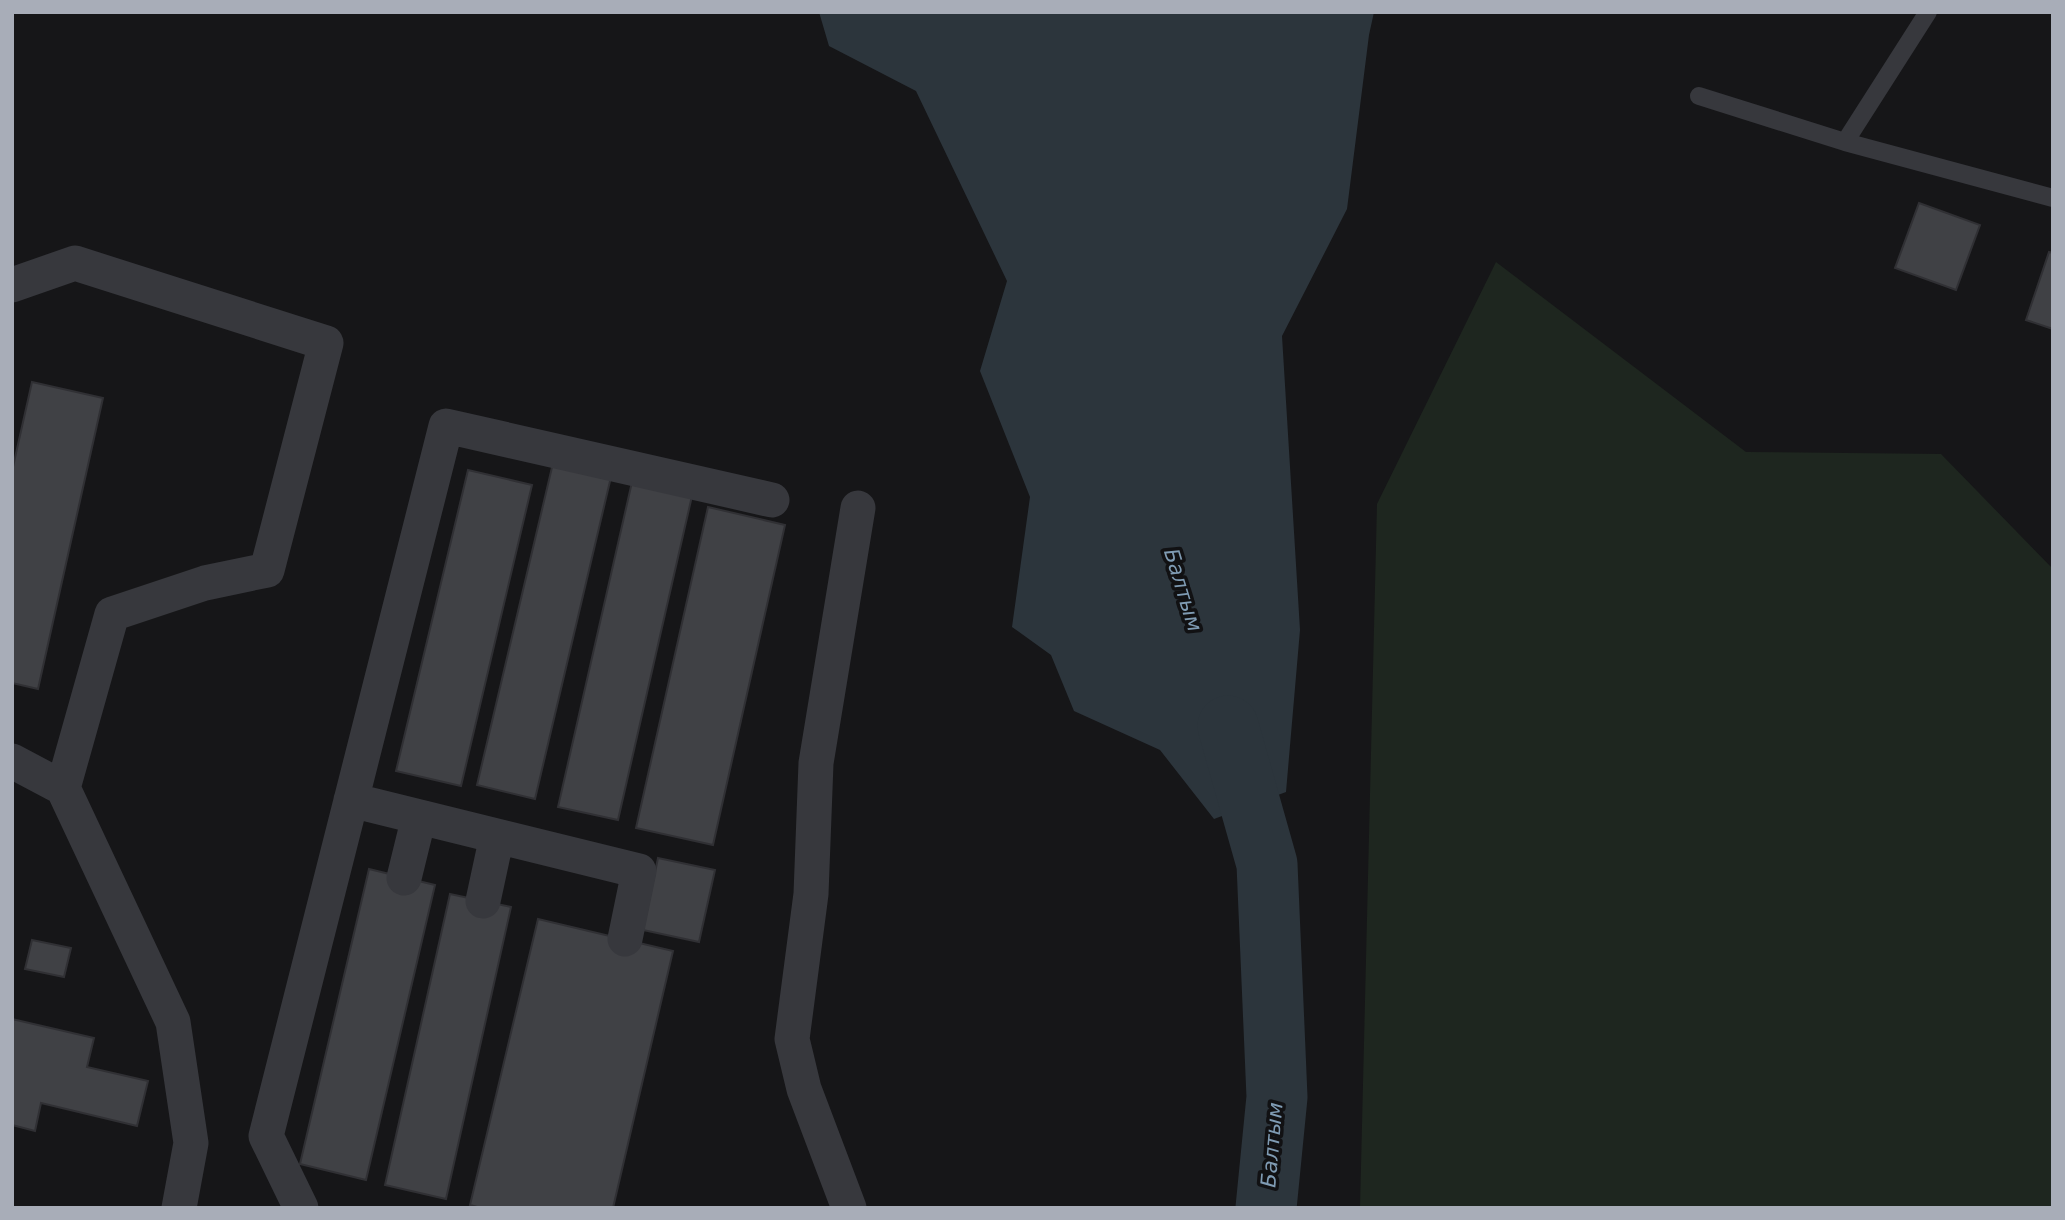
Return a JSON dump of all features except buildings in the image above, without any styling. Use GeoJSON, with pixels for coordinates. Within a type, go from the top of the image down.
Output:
{"type":"FeatureCollection","features":[{"type":"Feature","properties":{"kind":"street"},"geometry":{"type":"LineString","coordinates":[[12,285],[75,263],[326,343],[267,570],[205,583],[112,614],[63,788]]}},
{"type":"Feature","properties":{"kind":"street"},"geometry":{"type":"LineString","coordinates":[[301,1208],[266,1136],[446,426],[772,500]]}},
{"type":"Feature","properties":{"kind":"street"},"geometry":{"type":"LineString","coordinates":[[849,1208],[804,1089],[792,1038],[811,894],[816,763],[858,508]]}},
{"type":"Feature","properties":{"kind":"street"},"geometry":{"type":"LineString","coordinates":[[12,761],[63,788],[173,1022],[191,1143],[179,1208]]}},
{"type":"Feature","properties":{"kind":"street"},"geometry":{"type":"LineString","coordinates":[[351,800],[639,871],[625,939]]}},
{"type":"Feature","properties":{"kind":"street"},"geometry":{"type":"LineString","coordinates":[[404,878],[419,817]]}},
{"type":"Feature","properties":{"kind":"street"},"geometry":{"type":"LineString","coordinates":[[484,901],[497,836]]}},
{"type":"Feature","properties":{"kind":"lane"},"geometry":{"type":"LineString","coordinates":[[1845,142],[1927,12]]}},
{"type":"Feature","properties":{"kind":"lane"},"geometry":{"type":"LineString","coordinates":[[1699,96],[1845,142],[2053,198]]}},
{"type":"Feature","properties":{"kind":"shaded area"},"geometry":{"type":"Polygon","coordinates":[[[1496,262],[1746,452],[1941,454],[2053,569],[2053,1208],[1360,1208],[1377,504],[1496,262]]]}},
{"type":"Feature","properties":{"kind":"water"},"geometry":{"type":"Polygon","coordinates":[[[819,12],[1374,12],[1347,209],[1282,336],[1300,630],[1286,792],[1214,819],[1160,750],[1074,711],[1051,655],[1012,627],[1030,497],[980,371],[1007,281],[916,91],[829,46],[819,12]]]}},
{"type":"Feature","properties":{"kind":"waterway","name":"Балтым"},"geometry":{"type":"LineString","coordinates":[[1228,726],[1267,864],[1277,1097],[1266,1208]]}}]}
